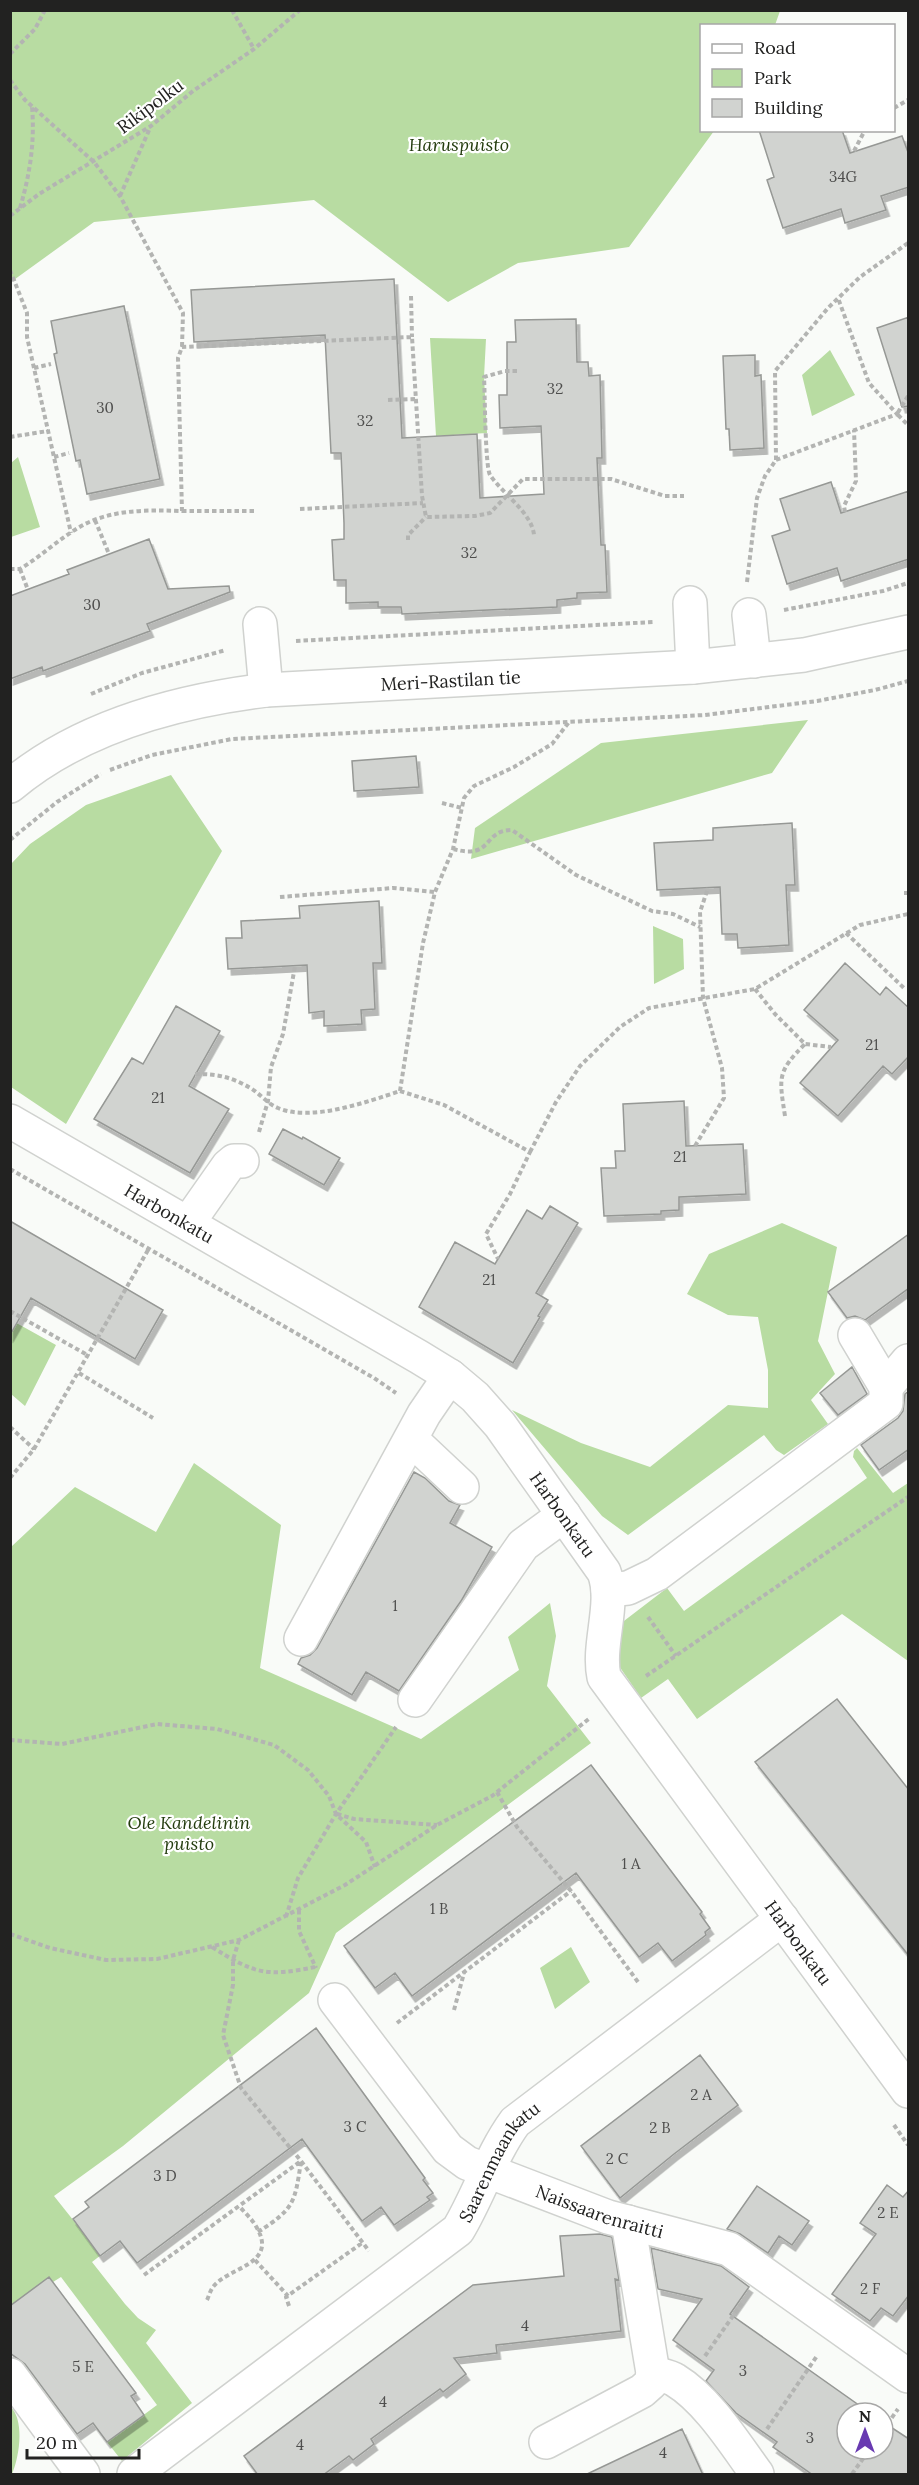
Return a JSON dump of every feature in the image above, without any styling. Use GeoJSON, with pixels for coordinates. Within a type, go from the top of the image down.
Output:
{"type":"FeatureCollection","features":[{"type":"Feature","properties":{"kind":"street"},"geometry":{"type":"LineString","coordinates":[[690,612],[693,667]]}},
{"type":"Feature","properties":{"kind":"street"},"geometry":{"type":"LineString","coordinates":[[749,615],[753,661]]}},
{"type":"Feature","properties":{"kind":"street","name":"Meri-Rastilan tie"},"geometry":{"type":"LineString","coordinates":[[10,786],[67,748],[116,726],[200,699],[266,690],[693,667],[826,651],[909,632]]}},
{"type":"Feature","properties":{"kind":"street"},"geometry":{"type":"LineString","coordinates":[[260,634],[266,690]]}},
{"type":"Feature","properties":{"kind":"street","name":"Harbonkatu"},"geometry":{"type":"LineString","coordinates":[[10,1121],[450,1376],[500,1425],[618,1589],[602,1652],[604,1677],[909,2091]]}},
{"type":"Feature","properties":{"kind":"street"},"geometry":{"type":"LineString","coordinates":[[188,1223],[228,1166],[234,1161],[242,1161]]}},
{"type":"Feature","properties":{"kind":"street"},"geometry":{"type":"LineString","coordinates":[[618,1589],[657,1574],[886,1403],[886,1387],[855,1335]]}},
{"type":"Feature","properties":{"kind":"street"},"geometry":{"type":"LineString","coordinates":[[886,1387],[909,1361]]}},
{"type":"Feature","properties":{"kind":"street"},"geometry":{"type":"LineString","coordinates":[[301,1639],[417,1426],[450,1376]]}},
{"type":"Feature","properties":{"kind":"street"},"geometry":{"type":"LineString","coordinates":[[417,1426],[462,1487]]}},
{"type":"Feature","properties":{"kind":"street"},"geometry":{"type":"LineString","coordinates":[[415,1700],[523,1545],[564,1515]]}},
{"type":"Feature","properties":{"kind":"street","name":"Saarenmaankatu"},"geometry":{"type":"LineString","coordinates":[[134,2475],[458,2230],[471,2209],[500,2143],[515,2122],[782,1919]]}},
{"type":"Feature","properties":{"kind":"street","name":"Naissaarenraitti"},"geometry":{"type":"LineString","coordinates":[[335,2000],[448,2149],[467,2163],[608,2217],[729,2249],[909,2376]]}},
{"type":"Feature","properties":{"kind":"street"},"geometry":{"type":"LineString","coordinates":[[546,2442],[642,2391],[651,2383],[653,2373],[628,2222]]}},
{"type":"Feature","properties":{"kind":"street"},"geometry":{"type":"LineString","coordinates":[[653,2373],[674,2379],[696,2397],[757,2475]]}},
{"type":"Feature","properties":{"kind":"street"},"geometry":{"type":"LineString","coordinates":[[10,2375],[83,2475]]}},
{"type":"Feature","properties":{"kind":"path"},"geometry":{"type":"LineString","coordinates":[[10,54],[35,29],[45,10]]}},
{"type":"Feature","properties":{"kind":"path"},"geometry":{"type":"LineString","coordinates":[[232,10],[254,49]]}},
{"type":"Feature","properties":{"kind":"path","name":"Rikipolku"},"geometry":{"type":"LineString","coordinates":[[10,216],[39,194],[151,126],[193,91],[254,49],[300,10]]}},
{"type":"Feature","properties":{"kind":"path"},"geometry":{"type":"LineString","coordinates":[[10,80],[32,105],[94,162],[120,196],[183,314],[182,347],[178,358],[182,512]]}},
{"type":"Feature","properties":{"kind":"path"},"geometry":{"type":"LineString","coordinates":[[895,107],[909,100]]}},
{"type":"Feature","properties":{"kind":"path"},"geometry":{"type":"LineString","coordinates":[[20,209],[29,176],[34,132],[32,105]]}},
{"type":"Feature","properties":{"kind":"path"},"geometry":{"type":"LineString","coordinates":[[120,196],[151,126]]}},
{"type":"Feature","properties":{"kind":"path"},"geometry":{"type":"LineString","coordinates":[[854,152],[864,132]]}},
{"type":"Feature","properties":{"kind":"path"},"geometry":{"type":"LineString","coordinates":[[776,460],[775,372],[838,298],[860,277],[909,243]]}},
{"type":"Feature","properties":{"kind":"path"},"geometry":{"type":"LineString","coordinates":[[10,270],[27,314],[27,337],[71,533]]}},
{"type":"Feature","properties":{"kind":"path"},"geometry":{"type":"LineString","coordinates":[[10,288],[18,290]]}},
{"type":"Feature","properties":{"kind":"path"},"geometry":{"type":"LineString","coordinates":[[411,296],[415,399],[426,517]]}},
{"type":"Feature","properties":{"kind":"path"},"geometry":{"type":"LineString","coordinates":[[838,298],[869,383],[909,425]]}},
{"type":"Feature","properties":{"kind":"path"},"geometry":{"type":"LineString","coordinates":[[182,347],[412,337]]}},
{"type":"Feature","properties":{"kind":"path"},"geometry":{"type":"LineString","coordinates":[[34,368],[51,364]]}},
{"type":"Feature","properties":{"kind":"path"},"geometry":{"type":"LineString","coordinates":[[517,372],[484,376],[489,473],[534,528],[534,535]]}},
{"type":"Feature","properties":{"kind":"path"},"geometry":{"type":"LineString","coordinates":[[909,396],[897,414],[776,460],[765,476],[757,498],[747,578],[749,615],[830,602],[909,583]]}},
{"type":"Feature","properties":{"kind":"path"},"geometry":{"type":"LineString","coordinates":[[388,400],[415,399]]}},
{"type":"Feature","properties":{"kind":"path"},"geometry":{"type":"LineString","coordinates":[[845,512],[844,506],[856,481],[854,430]]}},
{"type":"Feature","properties":{"kind":"path"},"geometry":{"type":"LineString","coordinates":[[10,437],[48,431]]}},
{"type":"Feature","properties":{"kind":"path"},"geometry":{"type":"LineString","coordinates":[[54,457],[69,453]]}},
{"type":"Feature","properties":{"kind":"path"},"geometry":{"type":"LineString","coordinates":[[408,540],[408,535],[426,517],[474,516],[490,513],[523,479],[598,477],[665,496],[684,496]]}},
{"type":"Feature","properties":{"kind":"path"},"geometry":{"type":"LineString","coordinates":[[300,509],[423,503]]}},
{"type":"Feature","properties":{"kind":"path"},"geometry":{"type":"LineString","coordinates":[[10,569],[20,569],[71,533],[95,520],[117,514],[143,510],[254,511]]}},
{"type":"Feature","properties":{"kind":"path"},"geometry":{"type":"LineString","coordinates":[[95,520],[109,554]]}},
{"type":"Feature","properties":{"kind":"path"},"geometry":{"type":"LineString","coordinates":[[20,569],[28,590]]}},
{"type":"Feature","properties":{"kind":"path"},"geometry":{"type":"LineString","coordinates":[[87,696],[142,674],[218,651],[260,634],[308,640],[690,612]]}},
{"type":"Feature","properties":{"kind":"path"},"geometry":{"type":"LineString","coordinates":[[10,840],[57,802],[104,772],[152,755],[190,746],[232,739],[705,715],[759,710],[857,694],[909,681]]}},
{"type":"Feature","properties":{"kind":"path"},"geometry":{"type":"LineString","coordinates":[[399,1091],[423,943],[435,892],[453,849],[465,798],[474,786],[539,754],[552,744],[569,721]]}},
{"type":"Feature","properties":{"kind":"path"},"geometry":{"type":"LineString","coordinates":[[442,803],[462,808]]}},
{"type":"Feature","properties":{"kind":"path"},"geometry":{"type":"LineString","coordinates":[[453,849],[477,852],[504,830],[512,830],[576,875],[651,910],[674,914],[700,927]]}},
{"type":"Feature","properties":{"kind":"path"},"geometry":{"type":"LineString","coordinates":[[280,897],[393,888],[435,892]]}},
{"type":"Feature","properties":{"kind":"path"},"geometry":{"type":"LineString","coordinates":[[694,1146],[724,1098],[722,1068],[703,998],[700,912],[708,888]]}},
{"type":"Feature","properties":{"kind":"path"},"geometry":{"type":"LineString","coordinates":[[498,1258],[486,1234],[510,1194],[556,1102],[580,1066],[620,1026],[649,1008],[755,989],[860,925],[909,914]]}},
{"type":"Feature","properties":{"kind":"path"},"geometry":{"type":"LineString","coordinates":[[846,933],[905,989]]}},
{"type":"Feature","properties":{"kind":"path"},"geometry":{"type":"LineString","coordinates":[[242,1161],[260,1131],[268,1101],[271,1067],[283,1034],[295,966]]}},
{"type":"Feature","properties":{"kind":"path"},"geometry":{"type":"LineString","coordinates":[[755,989],[805,1044],[831,1047]]}},
{"type":"Feature","properties":{"kind":"path"},"geometry":{"type":"LineString","coordinates":[[785,1116],[780,1088],[782,1073],[788,1061],[805,1044]]}},
{"type":"Feature","properties":{"kind":"path"},"geometry":{"type":"LineString","coordinates":[[195,1074],[219,1074],[251,1088],[278,1108],[296,1112],[327,1110],[399,1091],[444,1105],[530,1152]]}},
{"type":"Feature","properties":{"kind":"path"},"geometry":{"type":"LineString","coordinates":[[10,1169],[374,1378],[417,1426]]}},
{"type":"Feature","properties":{"kind":"path"},"geometry":{"type":"LineString","coordinates":[[10,1478],[34,1449],[148,1250]]}},
{"type":"Feature","properties":{"kind":"path"},"geometry":{"type":"LineString","coordinates":[[10,1311],[88,1356]]}},
{"type":"Feature","properties":{"kind":"path"},"geometry":{"type":"LineString","coordinates":[[79,1373],[153,1418]]}},
{"type":"Feature","properties":{"kind":"path"},"geometry":{"type":"LineString","coordinates":[[10,1427],[34,1449]]}},
{"type":"Feature","properties":{"kind":"path"},"geometry":{"type":"LineString","coordinates":[[638,1681],[909,1497]]}},
{"type":"Feature","properties":{"kind":"path"},"geometry":{"type":"LineString","coordinates":[[618,1589],[676,1656]]}},
{"type":"Feature","properties":{"kind":"path"},"geometry":{"type":"LineString","coordinates":[[285,1917],[298,1878],[336,1814],[415,1700]]}},
{"type":"Feature","properties":{"kind":"path"},"geometry":{"type":"LineString","coordinates":[[10,1934],[50,1948],[106,1960],[157,1959],[239,1940],[299,1910],[375,1867],[438,1825],[497,1792],[591,1718],[585,1710]]}},
{"type":"Feature","properties":{"kind":"path"},"geometry":{"type":"LineString","coordinates":[[10,1740],[62,1744],[157,1724],[218,1729],[274,1745],[308,1770],[329,1796],[336,1814],[366,1842],[375,1867]]}},
{"type":"Feature","properties":{"kind":"path"},"geometry":{"type":"LineString","coordinates":[[497,1792],[517,1827],[572,1892],[660,2012]]}},
{"type":"Feature","properties":{"kind":"path"},"geometry":{"type":"LineString","coordinates":[[336,1814],[354,1819],[438,1825]]}},
{"type":"Feature","properties":{"kind":"path"},"geometry":{"type":"LineString","coordinates":[[369,2045],[572,1892]]}},
{"type":"Feature","properties":{"kind":"path"},"geometry":{"type":"LineString","coordinates":[[299,1910],[299,1930],[315,1966],[335,2000]]}},
{"type":"Feature","properties":{"kind":"path"},"geometry":{"type":"LineString","coordinates":[[239,1940],[222,2035],[241,2088],[301,2161],[390,2281]]}},
{"type":"Feature","properties":{"kind":"path"},"geometry":{"type":"LineString","coordinates":[[212,1946],[248,1968],[281,1973],[315,1966]]}},
{"type":"Feature","properties":{"kind":"path"},"geometry":{"type":"LineString","coordinates":[[454,2010],[465,1972]]}},
{"type":"Feature","properties":{"kind":"path"},"geometry":{"type":"LineString","coordinates":[[144,2275],[301,2161]]}},
{"type":"Feature","properties":{"kind":"path"},"geometry":{"type":"LineString","coordinates":[[258,2232],[280,2218],[292,2205],[301,2161]]}},
{"type":"Feature","properties":{"kind":"path"},"geometry":{"type":"LineString","coordinates":[[207,2300],[213,2286],[260,2255],[258,2232],[239,2206]]}},
{"type":"Feature","properties":{"kind":"path"},"geometry":{"type":"LineString","coordinates":[[289,2306],[286,2298],[288,2296],[362,2243]]}},
{"type":"Feature","properties":{"kind":"path"},"geometry":{"type":"LineString","coordinates":[[255,2260],[288,2296]]}},
{"type":"Feature","properties":{"kind":"path"},"geometry":{"type":"LineString","coordinates":[[700,2363],[725,2328]]}},
{"type":"Feature","properties":{"kind":"path"},"geometry":{"type":"LineString","coordinates":[[768,2427],[814,2360]]}},
{"type":"Feature","properties":{"kind":"path"},"geometry":{"type":"LineString","coordinates":[[852,2475],[862,2461]]}},
{"type":"Feature","properties":{"kind":"green space","name":"Haruspuisto"},"geometry":{"type":"Polygon","coordinates":[[[11,10],[780,11],[775,24],[700,24],[700,132],[713,132],[629,247],[518,263],[448,302],[314,200],[94,222],[11,282],[11,10]]]}},
{"type":"Feature","properties":{"kind":"green space"},"geometry":{"type":"Polygon","coordinates":[[[430,338],[486,339],[484,377],[487,433],[436,436],[430,338]]]}},
{"type":"Feature","properties":{"kind":"green space"},"geometry":{"type":"Polygon","coordinates":[[[830,350],[855,395],[812,416],[802,375],[830,350]]]}},
{"type":"Feature","properties":{"kind":"green space"},"geometry":{"type":"Polygon","coordinates":[[[18,457],[40,527],[11,537],[11,463],[18,457]]]}},
{"type":"Feature","properties":{"kind":"green space"},"geometry":{"type":"Polygon","coordinates":[[[808,720],[772,773],[471,859],[475,828],[601,743],[808,720]]]}},
{"type":"Feature","properties":{"kind":"green space"},"geometry":{"type":"Polygon","coordinates":[[[171,775],[222,851],[66,1124],[11,1087],[11,864],[30,844],[86,805],[171,775]]]}},
{"type":"Feature","properties":{"kind":"green space"},"geometry":{"type":"Polygon","coordinates":[[[653,926],[683,939],[684,969],[654,984],[653,926]]]}},
{"type":"Feature","properties":{"kind":"green space"},"geometry":{"type":"Polygon","coordinates":[[[782,1223],[837,1247],[818,1341],[835,1374],[811,1400],[828,1424],[784,1455],[776,1450],[764,1435],[628,1535],[602,1516],[512,1410],[581,1443],[650,1467],[728,1405],[768,1408],[768,1370],[758,1317],[728,1315],[687,1294],[709,1254],[782,1223]]]}},
{"type":"Feature","properties":{"kind":"green space"},"geometry":{"type":"Polygon","coordinates":[[[11,1320],[56,1345],[25,1406],[11,1394],[11,1320]]]}},
{"type":"Feature","properties":{"kind":"green space"},"geometry":{"type":"Polygon","coordinates":[[[857,1448],[893,1493],[908,1483],[908,1661],[842,1614],[697,1719],[668,1679],[641,1698],[619,1666],[620,1624],[667,1588],[684,1611],[867,1478],[853,1457],[857,1448]]]}},
{"type":"Feature","properties":{"kind":"green space","name":"Ole Kandelinin puisto"},"geometry":{"type":"Polygon","coordinates":[[[194,1463],[281,1525],[260,1668],[421,1739],[519,1670],[508,1637],[550,1603],[556,1636],[547,1686],[591,1743],[336,1933],[309,1993],[123,2146],[54,2196],[101,2255],[92,2262],[138,2318],[156,2330],[146,2343],[192,2403],[122,2461],[107,2442],[157,2405],[61,2277],[53,2282],[49,2277],[11,2306],[11,1547],[75,1487],[156,1532],[194,1463]]]}},
{"type":"Feature","properties":{"kind":"green space"},"geometry":{"type":"Polygon","coordinates":[[[571,1947],[590,1982],[555,2009],[540,1968],[571,1947]]]}},
{"type":"Feature","properties":{"kind":"green space"},"geometry":{"type":"Polygon","coordinates":[[[11,2407],[18,2422],[19,2431],[17,2459],[12,2474],[11,2407]]]}},
{"type":"Feature","properties":{"kind":"building"},"geometry":{"type":"Polygon","coordinates":[[[760,132],[843,132],[850,153],[902,136],[909,155],[909,187],[881,196],[886,210],[845,223],[841,209],[783,228],[767,180],[774,177],[760,132]]]}},
{"type":"Feature","properties":{"kind":"building"},"geometry":{"type":"Polygon","coordinates":[[[394,279],[402,438],[477,434],[480,498],[544,494],[541,426],[500,428],[499,395],[507,395],[507,342],[516,342],[515,320],[576,319],[577,362],[588,362],[589,376],[600,375],[602,458],[597,458],[601,545],[605,545],[607,592],[577,593],[577,598],[557,600],[557,607],[402,614],[401,607],[378,607],[378,602],[346,603],[346,580],[334,580],[332,540],[344,539],[344,523],[341,453],[331,453],[325,335],[194,342],[191,290],[394,279]]]}},
{"type":"Feature","properties":{"kind":"building"},"geometry":{"type":"Polygon","coordinates":[[[124,306],[160,479],[87,494],[80,460],[76,461],[54,354],[57,353],[51,321],[124,306]]]}},
{"type":"Feature","properties":{"kind":"building"},"geometry":{"type":"Polygon","coordinates":[[[909,317],[909,406],[902,407],[877,328],[909,317]]]}},
{"type":"Feature","properties":{"kind":"building"},"geometry":{"type":"Polygon","coordinates":[[[755,355],[755,376],[761,375],[764,448],[730,450],[729,429],[726,429],[723,356],[755,355]]]}},
{"type":"Feature","properties":{"kind":"building"},"geometry":{"type":"Polygon","coordinates":[[[831,482],[841,513],[909,491],[909,559],[841,581],[837,568],[787,584],[772,536],[790,530],[780,499],[831,482]]]}},
{"type":"Feature","properties":{"kind":"building"},"geometry":{"type":"Polygon","coordinates":[[[149,539],[168,589],[229,586],[230,592],[147,624],[150,631],[43,671],[42,667],[10,679],[10,596],[69,574],[67,570],[149,539]]]}},
{"type":"Feature","properties":{"kind":"building"},"geometry":{"type":"Polygon","coordinates":[[[416,756],[419,787],[354,791],[352,761],[416,756]]]}},
{"type":"Feature","properties":{"kind":"building"},"geometry":{"type":"Polygon","coordinates":[[[792,823],[795,885],[786,885],[789,945],[738,948],[737,934],[722,934],[720,887],[657,890],[654,843],[713,840],[713,828],[792,823]]]}},
{"type":"Feature","properties":{"kind":"building"},"geometry":{"type":"Polygon","coordinates":[[[379,901],[382,963],[373,963],[375,1009],[361,1010],[362,1024],[324,1026],[324,1011],[309,1013],[307,965],[228,969],[226,938],[242,938],[241,921],[300,918],[299,906],[379,901]]]}},
{"type":"Feature","properties":{"kind":"building"},"geometry":{"type":"Polygon","coordinates":[[[845,963],[880,995],[886,987],[909,1008],[909,1056],[892,1074],[883,1066],[838,1116],[800,1083],[838,1040],[804,1010],[845,963]]]}},
{"type":"Feature","properties":{"kind":"building"},"geometry":{"type":"Polygon","coordinates":[[[176,1006],[220,1031],[189,1086],[229,1109],[190,1173],[94,1119],[132,1058],[143,1064],[176,1006]]]}},
{"type":"Feature","properties":{"kind":"building"},"geometry":{"type":"Polygon","coordinates":[[[684,1101],[686,1146],[743,1144],[746,1194],[679,1197],[679,1210],[661,1211],[661,1214],[604,1216],[601,1168],[616,1168],[615,1151],[625,1151],[623,1104],[684,1101]]]}},
{"type":"Feature","properties":{"kind":"building"},"geometry":{"type":"Polygon","coordinates":[[[283,1129],[302,1139],[303,1137],[340,1158],[324,1185],[269,1154],[283,1129]]]}},
{"type":"Feature","properties":{"kind":"building"},"geometry":{"type":"Polygon","coordinates":[[[550,1206],[578,1223],[536,1293],[548,1300],[513,1363],[419,1307],[455,1242],[495,1264],[527,1210],[542,1219],[550,1206]]]}},
{"type":"Feature","properties":{"kind":"building"},"geometry":{"type":"Polygon","coordinates":[[[10,1221],[163,1310],[135,1359],[31,1298],[10,1335],[10,1221]]]}},
{"type":"Feature","properties":{"kind":"building"},"geometry":{"type":"Polygon","coordinates":[[[909,1234],[909,1288],[865,1320],[855,1316],[847,1318],[828,1292],[909,1234]]]}},
{"type":"Feature","properties":{"kind":"building"},"geometry":{"type":"Polygon","coordinates":[[[852,1367],[867,1394],[838,1415],[820,1393],[852,1367]]]}},
{"type":"Feature","properties":{"kind":"building"},"geometry":{"type":"Polygon","coordinates":[[[909,1391],[909,1449],[879,1470],[861,1445],[898,1418],[903,1411],[905,1394],[909,1391]]]}},
{"type":"Feature","properties":{"kind":"building"},"geometry":{"type":"Polygon","coordinates":[[[414,1472],[425,1478],[449,1501],[460,1505],[450,1523],[492,1547],[461,1601],[399,1691],[366,1672],[352,1695],[298,1664],[301,1658],[310,1655],[317,1648],[414,1472]]]}},
{"type":"Feature","properties":{"kind":"building"},"geometry":{"type":"Polygon","coordinates":[[[837,1699],[909,1790],[909,1956],[755,1762],[837,1699]]]}},
{"type":"Feature","properties":{"kind":"building"},"geometry":{"type":"Polygon","coordinates":[[[591,1765],[702,1912],[700,1914],[710,1928],[705,1932],[706,1935],[672,1961],[658,1943],[639,1957],[576,1873],[412,1996],[395,1973],[375,1988],[344,1946],[591,1765]]]}},
{"type":"Feature","properties":{"kind":"building"},"geometry":{"type":"Polygon","coordinates":[[[316,2028],[425,2178],[423,2180],[433,2193],[427,2197],[430,2200],[394,2225],[381,2207],[362,2221],[302,2139],[137,2263],[120,2241],[100,2256],[73,2219],[89,2207],[85,2202],[316,2028]]]}},
{"type":"Feature","properties":{"kind":"building"},"geometry":{"type":"Polygon","coordinates":[[[700,2055],[738,2105],[620,2198],[581,2146],[700,2055]]]}},
{"type":"Feature","properties":{"kind":"building"},"geometry":{"type":"Polygon","coordinates":[[[887,2185],[903,2197],[909,2190],[909,2295],[893,2316],[881,2308],[870,2321],[832,2294],[876,2234],[860,2223],[887,2185]]]}},
{"type":"Feature","properties":{"kind":"building"},"geometry":{"type":"Polygon","coordinates":[[[757,2186],[809,2221],[792,2245],[779,2236],[768,2253],[740,2234],[727,2229],[757,2186]]]}},
{"type":"Feature","properties":{"kind":"building"},"geometry":{"type":"Polygon","coordinates":[[[600,2234],[612,2237],[619,2280],[615,2279],[621,2331],[496,2345],[497,2353],[454,2358],[466,2374],[443,2392],[440,2389],[371,2439],[374,2444],[353,2460],[349,2456],[323,2475],[258,2475],[244,2456],[473,2285],[564,2276],[560,2236],[600,2234]]]}},
{"type":"Feature","properties":{"kind":"building"},"geometry":{"type":"Polygon","coordinates":[[[651,2248],[721,2266],[749,2287],[730,2314],[853,2401],[835,2401],[835,2461],[895,2461],[895,2430],[909,2439],[909,2475],[813,2475],[773,2447],[777,2442],[736,2413],[706,2381],[714,2370],[673,2340],[702,2299],[658,2289],[651,2248]]]}},
{"type":"Feature","properties":{"kind":"building"},"geometry":{"type":"Polygon","coordinates":[[[49,2277],[136,2393],[131,2396],[144,2415],[107,2442],[93,2423],[77,2434],[25,2364],[10,2353],[10,2306],[49,2277]]]}},
{"type":"Feature","properties":{"kind":"building"},"geometry":{"type":"Polygon","coordinates":[[[682,2429],[703,2475],[585,2475],[682,2429]]]}}]}
